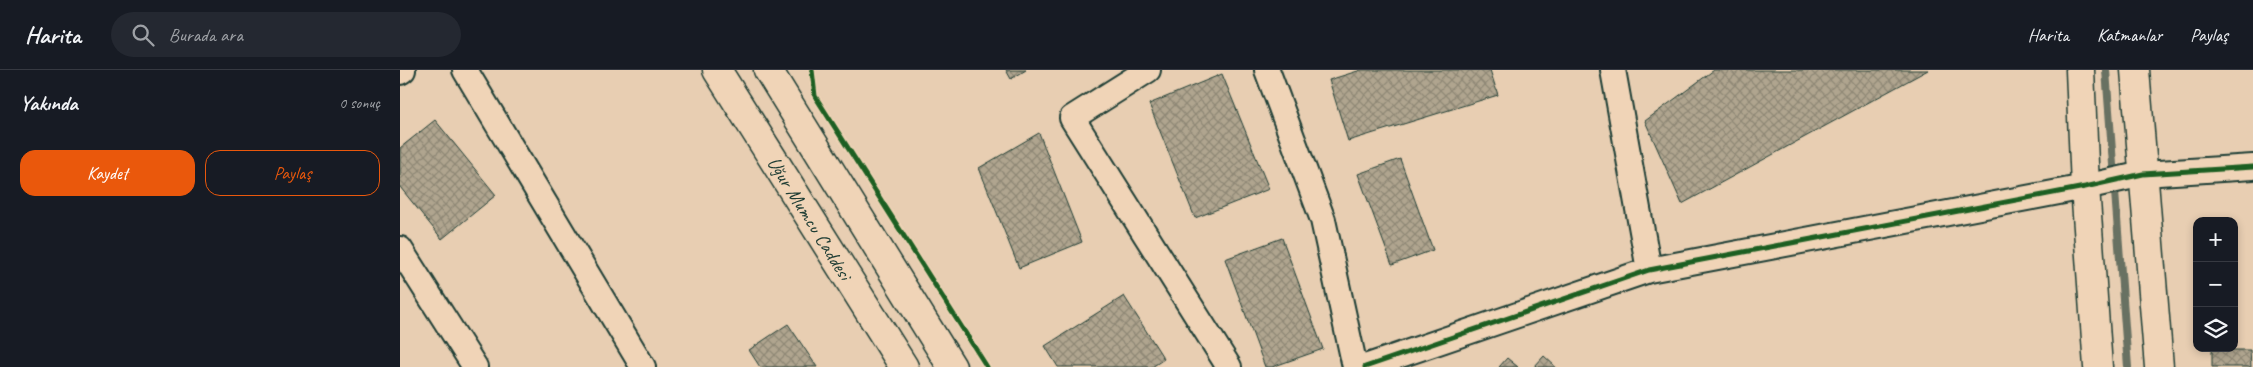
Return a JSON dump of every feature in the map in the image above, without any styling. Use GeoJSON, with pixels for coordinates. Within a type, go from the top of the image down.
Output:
{"type":"FeatureCollection","features":[{"type":"Feature","properties":{"kind":"main road","name":"Uğur Mumcu Caddesi"},"geometry":{"type":"LineString","coordinates":[[717,70],[904,367]]}},
{"type":"Feature","properties":{"kind":"main road","name":"Uğur Mumcu Caddesi"},"geometry":{"type":"LineString","coordinates":[[768,70],[952,367]]}},
{"type":"Feature","properties":{"kind":"main road"},"geometry":{"type":"LineString","coordinates":[[2080,70],[2095,184],[2098,367]]}},
{"type":"Feature","properties":{"kind":"main road"},"geometry":{"type":"LineString","coordinates":[[2135,70],[2136,175],[2159,367]]}},
{"type":"Feature","properties":{"kind":"street"},"geometry":{"type":"LineString","coordinates":[[465,70],[643,367]]}},
{"type":"Feature","properties":{"kind":"street"},"geometry":{"type":"LineString","coordinates":[[1148,70],[1072,118],[1228,367]]}},
{"type":"Feature","properties":{"kind":"street"},"geometry":{"type":"LineString","coordinates":[[1267,70],[1323,220],[1355,367]]}},
{"type":"Feature","properties":{"kind":"street"},"geometry":{"type":"LineString","coordinates":[[1614,70],[1649,270]]}},
{"type":"Feature","properties":{"kind":"street"},"geometry":{"type":"LineString","coordinates":[[1365,367],[1409,360],[1649,270],[2136,175],[2253,167]]}},
{"type":"Feature","properties":{"kind":"street"},"geometry":{"type":"LineString","coordinates":[[400,249],[475,367]]}},
{"type":"Feature","properties":{"kind":"building"},"geometry":{"type":"Polygon","coordinates":[[[1006,70],[1026,70],[1011,79],[1006,70]]]}},
{"type":"Feature","properties":{"kind":"building"},"geometry":{"type":"Polygon","coordinates":[[[1361,70],[1490,70],[1498,95],[1348,141],[1329,80],[1361,70]]]}},
{"type":"Feature","properties":{"kind":"building"},"geometry":{"type":"Polygon","coordinates":[[[1714,70],[1928,70],[1682,204],[1645,121],[1714,70]]]}},
{"type":"Feature","properties":{"kind":"building"},"geometry":{"type":"Polygon","coordinates":[[[1222,74],[1269,189],[1195,218],[1149,104],[1222,74]]]}},
{"type":"Feature","properties":{"kind":"building"},"geometry":{"type":"Polygon","coordinates":[[[435,120],[496,195],[442,239],[400,187],[400,148],[435,120]]]}},
{"type":"Feature","properties":{"kind":"building"},"geometry":{"type":"Polygon","coordinates":[[[1039,133],[1082,242],[1019,268],[979,168],[1039,133]]]}},
{"type":"Feature","properties":{"kind":"building"},"geometry":{"type":"Polygon","coordinates":[[[1400,159],[1433,250],[1392,265],[1358,174],[1400,159]]]}},
{"type":"Feature","properties":{"kind":"building"},"geometry":{"type":"Polygon","coordinates":[[[1282,238],[1323,349],[1272,367],[1265,367],[1225,259],[1282,238]]]}},
{"type":"Feature","properties":{"kind":"building"},"geometry":{"type":"Polygon","coordinates":[[[1124,296],[1164,359],[1152,367],[1058,367],[1045,346],[1124,296]]]}},
{"type":"Feature","properties":{"kind":"building"},"geometry":{"type":"Polygon","coordinates":[[[788,324],[817,367],[760,367],[749,350],[788,324]]]}},
{"type":"Feature","properties":{"kind":"building"},"geometry":{"type":"Polygon","coordinates":[[[2250,350],[2251,367],[2212,367],[2212,352],[2250,350]]]}},
{"type":"Feature","properties":{"kind":"building"},"geometry":{"type":"Polygon","coordinates":[[[1544,356],[1556,367],[1534,367],[1544,356]]]}},
{"type":"Feature","properties":{"kind":"building"},"geometry":{"type":"Polygon","coordinates":[[[1507,358],[1518,367],[1499,367],[1507,358]]]}},
{"type":"Feature","properties":{"kind":"waterway"},"geometry":{"type":"LineString","coordinates":[[2106,70],[2128,367]]}},
{"type":"Feature","properties":{"kind":"cycle path"},"geometry":{"type":"LineString","coordinates":[[812,70],[815,96],[987,367]]}},
{"type":"Feature","properties":{"kind":"cycle path"},"geometry":{"type":"LineString","coordinates":[[1365,367],[1649,270],[2085,187],[2143,174],[2253,167]]}}]}
